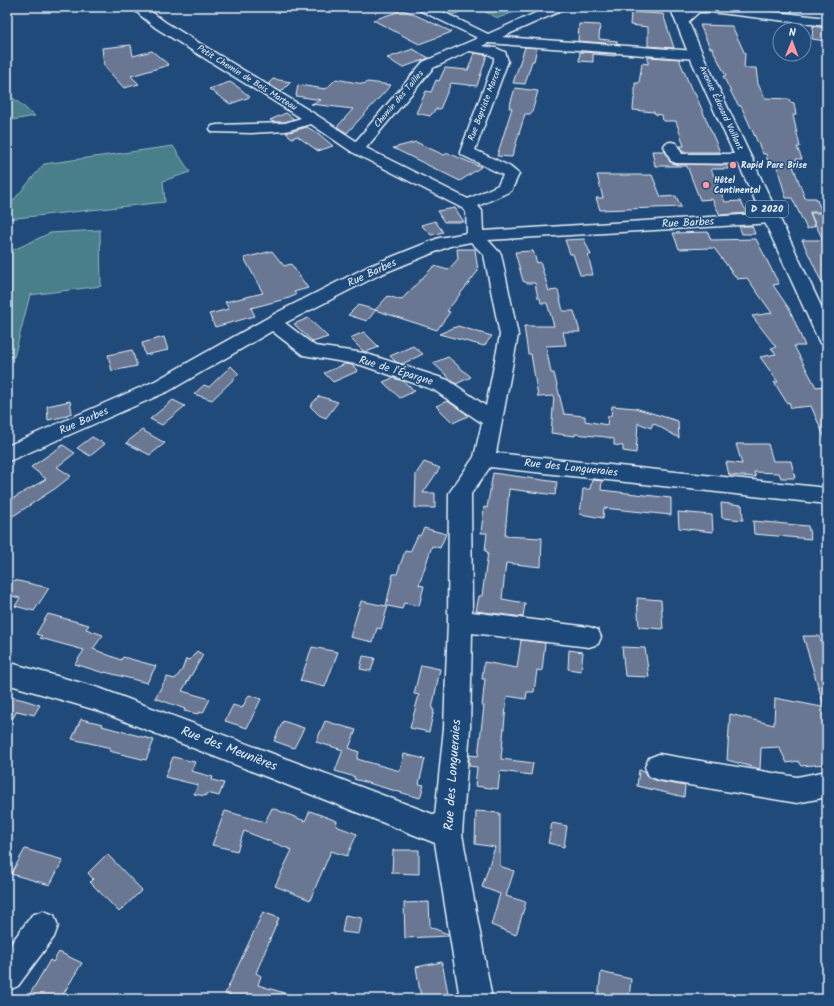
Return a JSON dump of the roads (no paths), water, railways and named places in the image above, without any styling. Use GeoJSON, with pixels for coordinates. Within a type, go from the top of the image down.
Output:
{"type":"FeatureCollection","features":[{"type":"Feature","properties":{"kind":"street","name":"Petit Chemin de Bois Marteau"},"geometry":{"type":"LineString","coordinates":[[138,7],[142,12],[313,119],[357,149]]}},
{"type":"Feature","properties":{"kind":"street"},"geometry":{"type":"LineString","coordinates":[[423,7],[491,40],[696,55]]}},
{"type":"Feature","properties":{"kind":"street","name":"Chemin des Tailles"},"geometry":{"type":"LineString","coordinates":[[357,149],[428,65],[559,7]]}},
{"type":"Feature","properties":{"kind":"street"},"geometry":{"type":"LineString","coordinates":[[676,7],[682,7]]}},
{"type":"Feature","properties":{"kind":"street"},"geometry":{"type":"LineString","coordinates":[[676,7],[704,8],[827,22]]}},
{"type":"Feature","properties":{"kind":"street","name":"Avenue Édouard Vaillant"},"geometry":{"type":"LineString","coordinates":[[676,7],[696,55],[827,339]]}},
{"type":"Feature","properties":{"kind":"street"},"geometry":{"type":"LineString","coordinates":[[682,21],[704,8]]}},
{"type":"Feature","properties":{"kind":"street","name":"Rue Baptiste Marcet"},"geometry":{"type":"LineString","coordinates":[[468,48],[491,51],[500,55],[501,60],[467,152],[504,169],[511,174],[505,188],[468,204]]}},
{"type":"Feature","properties":{"kind":"street"},"geometry":{"type":"LineString","coordinates":[[217,129],[286,127],[313,119]]}},
{"type":"Feature","properties":{"kind":"street"},"geometry":{"type":"LineString","coordinates":[[671,146],[676,158],[701,152],[745,159]]}},
{"type":"Feature","properties":{"kind":"street"},"geometry":{"type":"LineString","coordinates":[[357,149],[468,204],[474,211],[475,236],[492,254],[509,335],[493,421],[484,458]]}},
{"type":"Feature","properties":{"kind":"street","name":"Rue Barbes"},"geometry":{"type":"LineString","coordinates":[[7,455],[162,386],[284,316],[373,271],[445,242],[475,236],[772,218]]}},
{"type":"Feature","properties":{"kind":"street","name":"Rue de l'Épargne"},"geometry":{"type":"LineString","coordinates":[[273,323],[310,351],[364,359],[440,384],[493,421]]}},
{"type":"Feature","properties":{"kind":"street","name":"Rue des Longueraies"},"geometry":{"type":"LineString","coordinates":[[476,999],[448,834],[457,728],[460,621],[460,493],[484,458],[827,496]]}},
{"type":"Feature","properties":{"kind":"street"},"geometry":{"type":"LineString","coordinates":[[460,621],[589,637]]}},
{"type":"Feature","properties":{"kind":"street","name":"Rue des Meunières"},"geometry":{"type":"LineString","coordinates":[[7,673],[99,699],[448,834]]}},
{"type":"Feature","properties":{"kind":"street"},"geometry":{"type":"LineString","coordinates":[[658,767],[797,790],[827,784]]}},
{"type":"Feature","properties":{"kind":"street"},"geometry":{"type":"LineString","coordinates":[[7,975],[43,926]]}},
{"type":"Feature","properties":{"kind":"place","name":"Rapid Pare Brise"},"geometry":{"type":"Point","coordinates":[733,165]}},
{"type":"Feature","properties":{"kind":"place","name":"Hôtel Continental"},"geometry":{"type":"Point","coordinates":[706,185]}}]}
